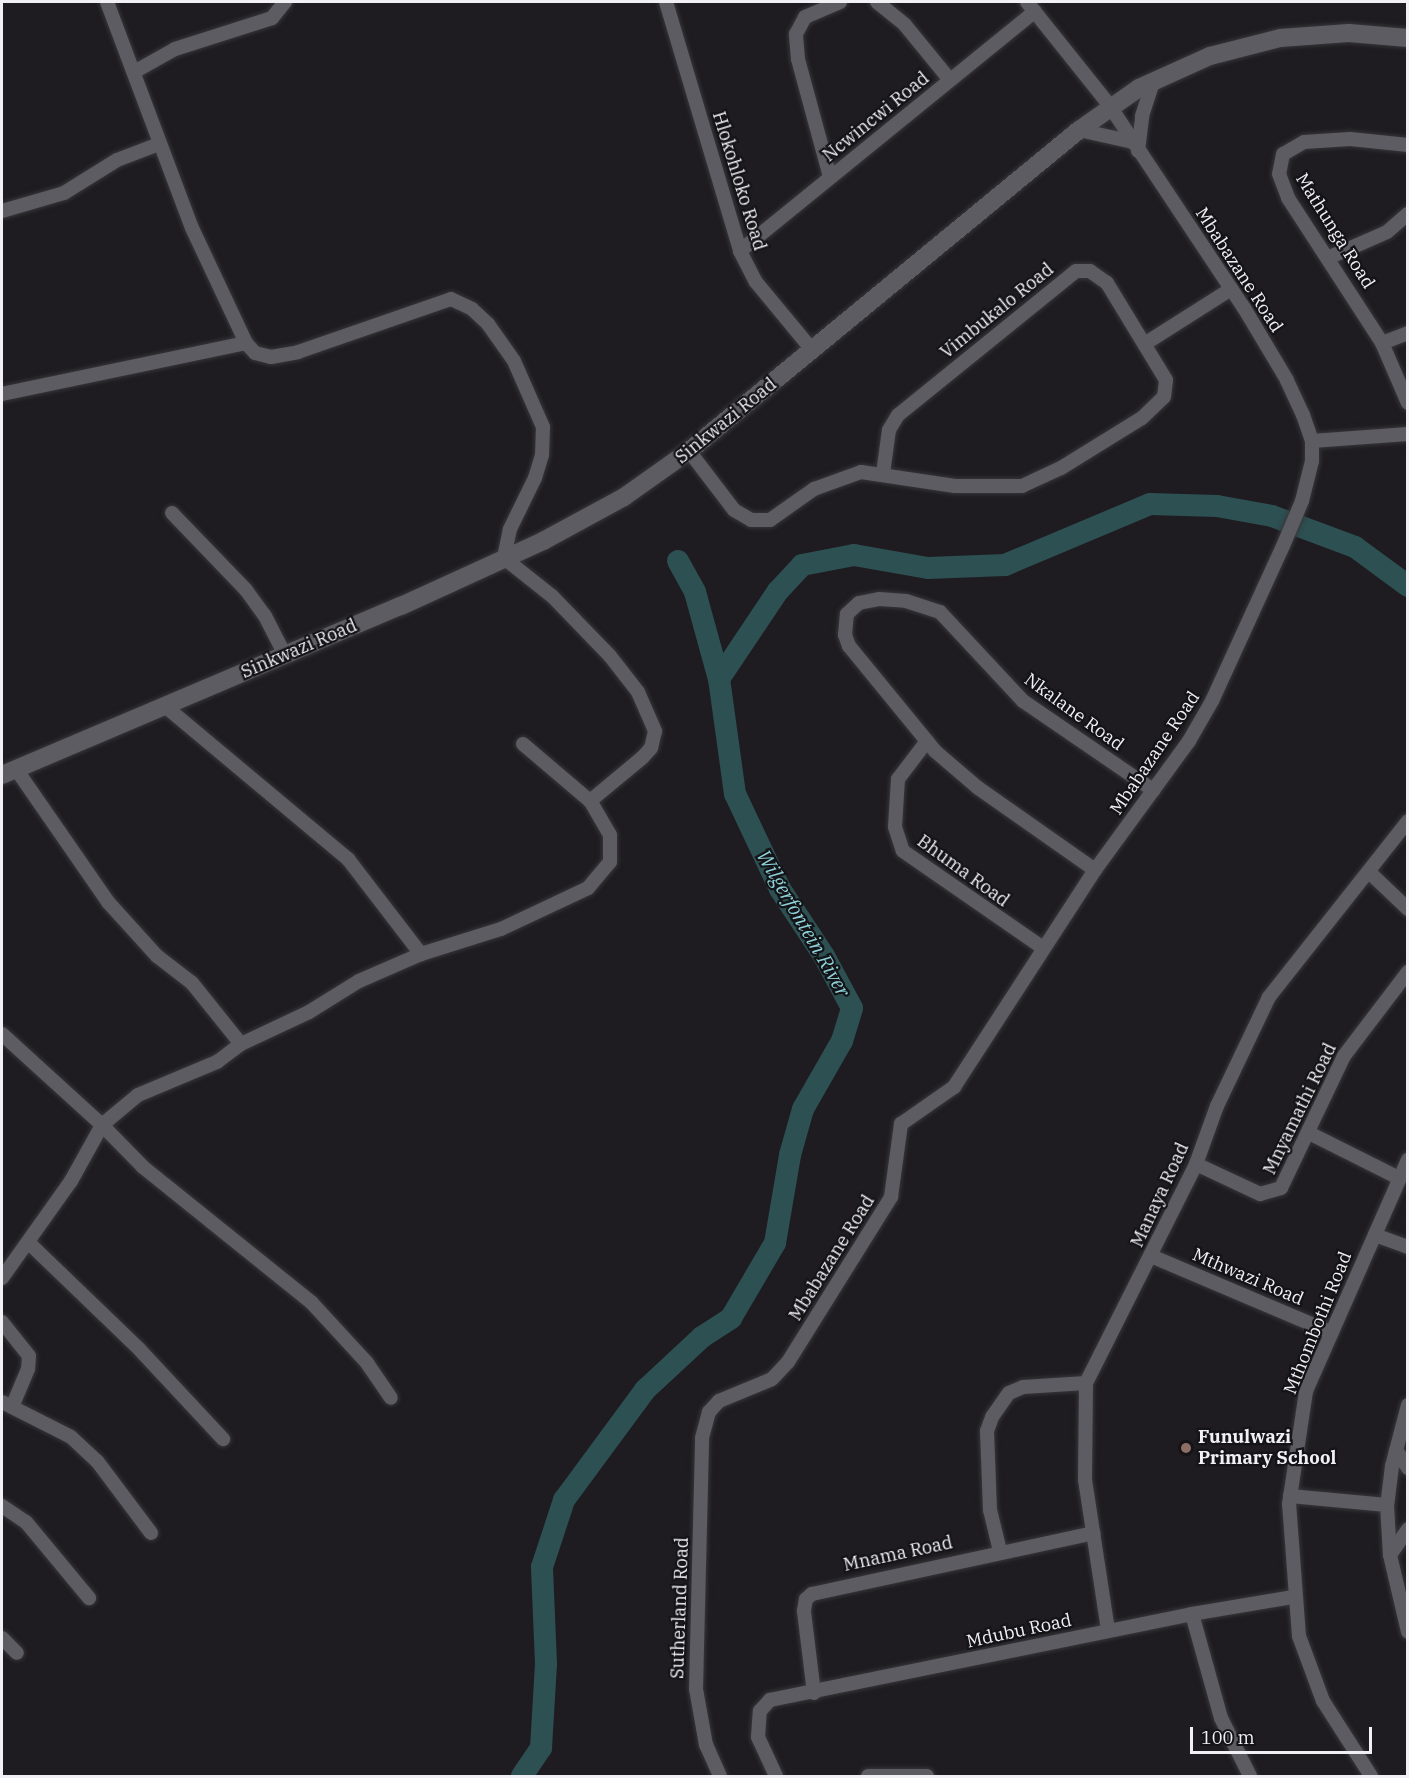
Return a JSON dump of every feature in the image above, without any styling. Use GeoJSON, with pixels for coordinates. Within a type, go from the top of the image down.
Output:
{"type":"FeatureCollection","features":[{"type":"Feature","properties":{"kind":"street"},"geometry":{"type":"LineString","coordinates":[[107,2],[192,228],[246,343],[255,353],[282,356],[338,339],[444,299],[460,301],[472,309],[514,361],[543,427],[542,455],[535,478],[510,529],[504,558],[579,622],[638,692],[651,717],[655,731],[651,748],[590,801]]}},
{"type":"Feature","properties":{"kind":"street"},"geometry":{"type":"LineString","coordinates":[[134,72],[175,49],[272,18],[285,2]]}},
{"type":"Feature","properties":{"kind":"street","name":"Hlokohloko Road"},"geometry":{"type":"LineString","coordinates":[[666,2],[740,250],[756,282],[813,351]]}},
{"type":"Feature","properties":{"kind":"street"},"geometry":{"type":"LineString","coordinates":[[830,177],[798,59],[796,34],[805,17],[840,2]]}},
{"type":"Feature","properties":{"kind":"street"},"geometry":{"type":"LineString","coordinates":[[877,2],[905,25],[950,80]]}},
{"type":"Feature","properties":{"kind":"street","name":"Ncwincwi Road"},"geometry":{"type":"LineString","coordinates":[[740,250],[950,80],[1031,6]]}},
{"type":"Feature","properties":{"kind":"street","name":"Mbabazane Road"},"geometry":{"type":"LineString","coordinates":[[702,1438],[710,1412],[719,1401],[772,1379],[788,1362],[891,1197],[902,1124],[954,1087],[1095,870],[1153,790],[1212,701],[1302,501],[1312,461],[1312,441],[1287,380],[1231,289],[1110,106],[1031,6]]}},
{"type":"Feature","properties":{"kind":"street","name":"Sinkwazi Road"},"geometry":{"type":"LineString","coordinates":[[9,772],[285,655],[504,558],[624,497],[689,451],[813,351],[1079,130],[1110,106],[1154,80],[1210,56],[1281,38],[1349,33],[1407,38]]}},
{"type":"Feature","properties":{"kind":"street"},"geometry":{"type":"LineString","coordinates":[[1079,130],[1136,147],[1142,116],[1154,80]]}},
{"type":"Feature","properties":{"kind":"street","name":"Mathunga Road"},"geometry":{"type":"LineString","coordinates":[[1407,145],[1319,139],[1296,145],[1283,154],[1280,161],[1281,183],[1382,342],[1407,403]]}},
{"type":"Feature","properties":{"kind":"street"},"geometry":{"type":"LineString","coordinates":[[2,211],[64,193],[117,160],[159,144]]}},
{"type":"Feature","properties":{"kind":"street"},"geometry":{"type":"LineString","coordinates":[[1330,257],[1387,232],[1407,214]]}},
{"type":"Feature","properties":{"kind":"street","name":"Vimbukalo Road"},"geometry":{"type":"LineString","coordinates":[[689,451],[734,510],[750,520],[770,520],[830,481],[861,472],[883,473],[955,486],[1004,487],[1037,481],[1158,406],[1167,389],[1166,380],[1146,343],[1107,283],[1090,271],[1076,272],[898,415],[889,430],[883,473]]}},
{"type":"Feature","properties":{"kind":"street"},"geometry":{"type":"LineString","coordinates":[[1146,343],[1231,289]]}},
{"type":"Feature","properties":{"kind":"street"},"geometry":{"type":"LineString","coordinates":[[1382,342],[1407,333]]}},
{"type":"Feature","properties":{"kind":"street"},"geometry":{"type":"LineString","coordinates":[[2,394],[246,343]]}},
{"type":"Feature","properties":{"kind":"street"},"geometry":{"type":"LineString","coordinates":[[1312,441],[1407,434]]}},
{"type":"Feature","properties":{"kind":"street"},"geometry":{"type":"LineString","coordinates":[[172,513],[246,590],[265,616],[285,655]]}},
{"type":"Feature","properties":{"kind":"street","name":"Nkalane Road"},"geometry":{"type":"LineString","coordinates":[[927,741],[866,668],[845,635],[847,614],[867,600],[906,601],[940,612],[1023,701],[1153,790]]}},
{"type":"Feature","properties":{"kind":"street"},"geometry":{"type":"LineString","coordinates":[[165,706],[348,860],[421,954]]}},
{"type":"Feature","properties":{"kind":"street"},"geometry":{"type":"LineString","coordinates":[[927,741],[976,787],[1095,870]]}},
{"type":"Feature","properties":{"kind":"street","name":"Bhuma Road"},"geometry":{"type":"LineString","coordinates":[[927,741],[898,779],[895,827],[903,851],[1043,948]]}},
{"type":"Feature","properties":{"kind":"street"},"geometry":{"type":"LineString","coordinates":[[2,1278],[71,1181],[102,1125],[138,1095],[217,1062],[241,1044],[309,1012],[338,991],[421,954],[456,945],[541,912],[588,888],[602,876],[610,862],[610,835],[590,801],[523,744]]}},
{"type":"Feature","properties":{"kind":"street"},"geometry":{"type":"LineString","coordinates":[[9,772],[108,902],[157,956],[192,983],[241,1044]]}},
{"type":"Feature","properties":{"kind":"street","name":"Manaya Road"},"geometry":{"type":"LineString","coordinates":[[1108,1630],[1085,1479],[1086,1383],[1197,1164],[1217,1106],[1269,997],[1319,929],[1369,872],[1407,821]]}},
{"type":"Feature","properties":{"kind":"street"},"geometry":{"type":"LineString","coordinates":[[1369,872],[1407,909]]}},
{"type":"Feature","properties":{"kind":"street","name":"Mnyamathi Road"},"geometry":{"type":"LineString","coordinates":[[1197,1164],[1246,1189],[1274,1193],[1288,1180],[1344,1056],[1407,972]]}},
{"type":"Feature","properties":{"kind":"street"},"geometry":{"type":"LineString","coordinates":[[2,1034],[102,1125],[143,1167],[311,1302],[356,1349],[391,1398]]}},
{"type":"Feature","properties":{"kind":"street"},"geometry":{"type":"LineString","coordinates":[[1309,1133],[1399,1178]]}},
{"type":"Feature","properties":{"kind":"street","name":"Mthombothi Road"},"geometry":{"type":"LineString","coordinates":[[1371,1776],[1310,1672],[1293,1597],[1290,1496],[1306,1391],[1407,1160]]}},
{"type":"Feature","properties":{"kind":"street"},"geometry":{"type":"LineString","coordinates":[[1374,1235],[1407,1247]]}},
{"type":"Feature","properties":{"kind":"street"},"geometry":{"type":"LineString","coordinates":[[29,1243],[140,1350],[223,1439]]}},
{"type":"Feature","properties":{"kind":"street","name":"Mthwazi Road"},"geometry":{"type":"LineString","coordinates":[[1151,1256],[1330,1332]]}},
{"type":"Feature","properties":{"kind":"street"},"geometry":{"type":"LineString","coordinates":[[2,1322],[29,1356],[28,1369],[7,1404],[71,1437],[97,1461],[151,1533]]}},
{"type":"Feature","properties":{"kind":"street"},"geometry":{"type":"LineString","coordinates":[[1000,1551],[990,1510],[987,1431],[992,1417],[1009,1393],[1023,1387],[1086,1383]]}},
{"type":"Feature","properties":{"kind":"street"},"geometry":{"type":"LineString","coordinates":[[1407,1405],[1396,1450],[1387,1505],[1390,1555],[1407,1632]]}},
{"type":"Feature","properties":{"kind":"street","name":"Sutherland Road"},"geometry":{"type":"LineString","coordinates":[[702,1438],[696,1689],[706,1745],[720,1776]]}},
{"type":"Feature","properties":{"kind":"street"},"geometry":{"type":"LineString","coordinates":[[1396,1450],[1407,1468]]}},
{"type":"Feature","properties":{"kind":"street"},"geometry":{"type":"LineString","coordinates":[[1290,1496],[1387,1505]]}},
{"type":"Feature","properties":{"kind":"street"},"geometry":{"type":"LineString","coordinates":[[2,1506],[30,1527],[89,1598]]}},
{"type":"Feature","properties":{"kind":"street"},"geometry":{"type":"LineString","coordinates":[[1390,1555],[1407,1529]]}},
{"type":"Feature","properties":{"kind":"street","name":"Mnama Road"},"geometry":{"type":"LineString","coordinates":[[814,1693],[804,1611],[806,1599],[812,1594],[1000,1551],[1093,1533]]}},
{"type":"Feature","properties":{"kind":"street","name":"Mdubu Road"},"geometry":{"type":"LineString","coordinates":[[777,1776],[758,1737],[760,1711],[770,1700],[814,1693],[1108,1630],[1293,1597]]}},
{"type":"Feature","properties":{"kind":"street"},"geometry":{"type":"LineString","coordinates":[[1192,1614],[1221,1718],[1235,1753],[1250,1776]]}},
{"type":"Feature","properties":{"kind":"street"},"geometry":{"type":"LineString","coordinates":[[2,1638],[17,1653]]}},
{"type":"Feature","properties":{"kind":"street"},"geometry":{"type":"LineString","coordinates":[[868,1776],[927,1776]]}},
{"type":"Feature","properties":{"kind":"waterway","name":"Wilgerfontein River"},"geometry":{"type":"LineString","coordinates":[[522,1776],[541,1748],[546,1664],[542,1567],[564,1500],[645,1390],[702,1337],[731,1318],[775,1243],[790,1155],[803,1109],[842,1041],[852,1008],[824,956],[780,889],[735,794],[719,679],[778,591],[802,565],[854,555],[928,568],[1005,565],[1150,504],[1217,506],[1272,516],[1355,547],[1408,586]]}},
{"type":"Feature","properties":{"kind":"waterway"},"geometry":{"type":"LineString","coordinates":[[678,561],[695,592],[719,679]]}},
{"type":"Feature","properties":{"kind":"place","name":"Funulwazi Primary School"},"geometry":{"type":"Point","coordinates":[1186,1448]}}]}
